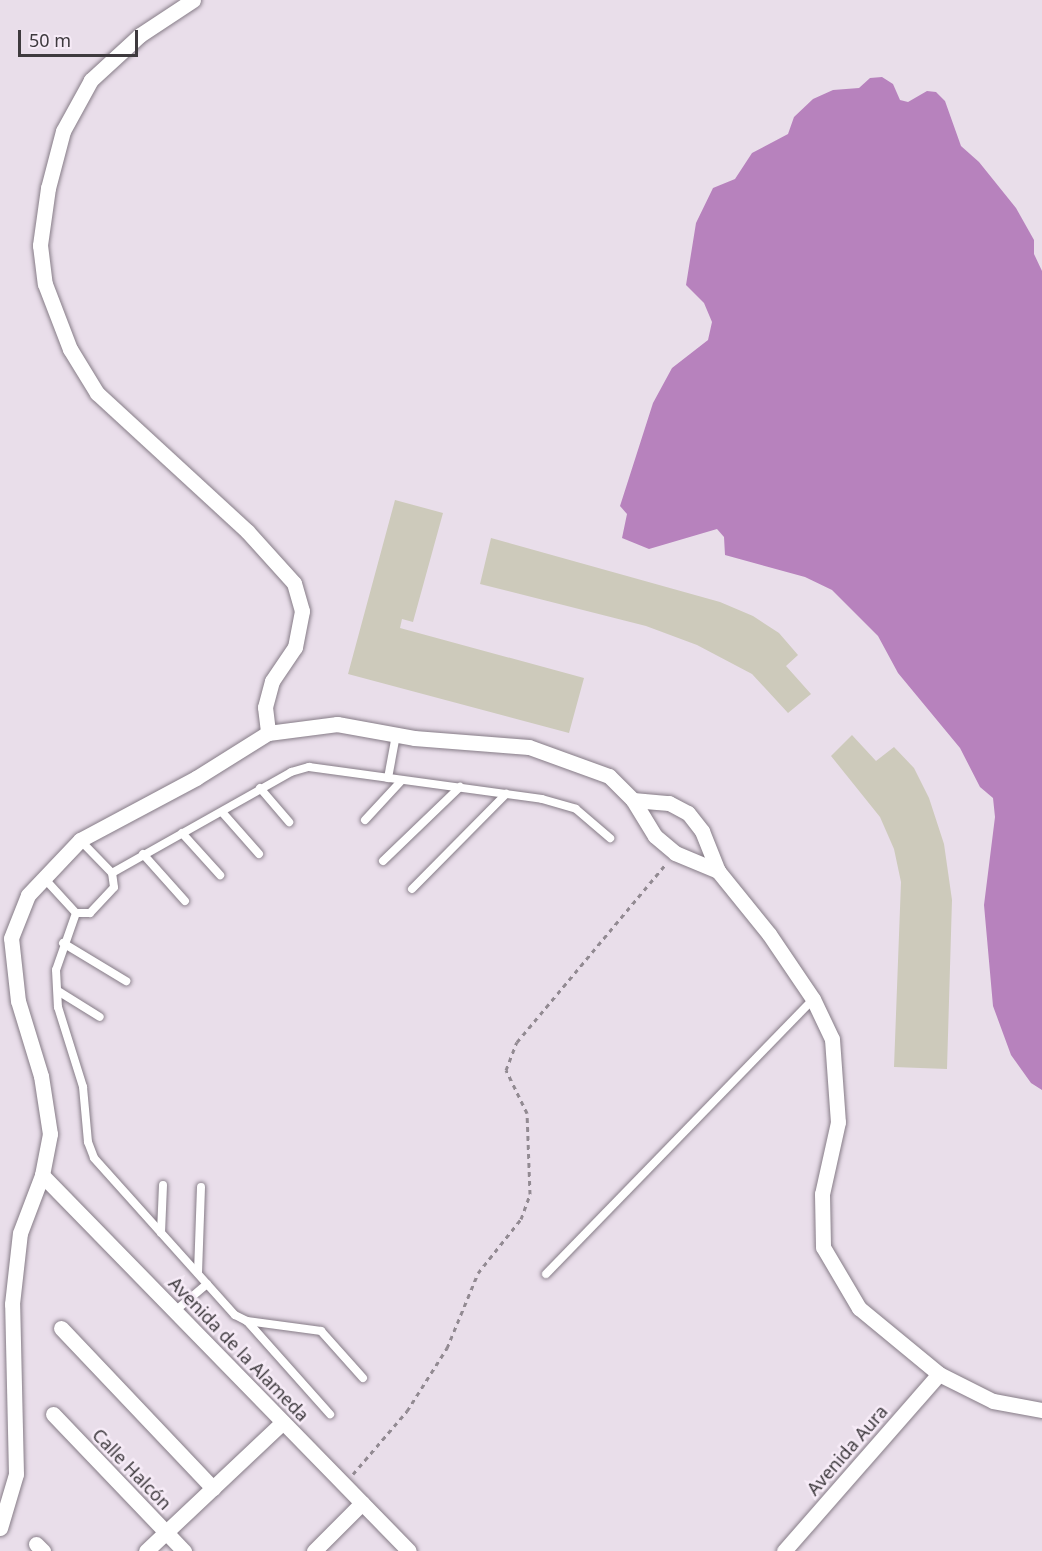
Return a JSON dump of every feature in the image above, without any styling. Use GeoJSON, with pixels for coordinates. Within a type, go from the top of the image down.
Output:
{"type":"FeatureCollection","features":[{"type":"Feature","properties":{"kind":"street"},"geometry":{"type":"LineString","coordinates":[[194,0],[140,35],[92,80],[63,131],[48,188],[40,245],[45,284],[70,349],[97,393],[247,531],[294,583],[302,611],[295,647],[272,681],[265,707],[268,734]]}},
{"type":"Feature","properties":{"kind":"street"},"geometry":{"type":"LineString","coordinates":[[0,1528],[16,1474],[12,1304],[20,1233],[42,1175],[50,1134],[41,1076],[18,1001],[11,938],[28,895],[42,876],[80,840],[196,778],[268,734],[337,724],[396,735],[528,747],[609,776],[633,800],[655,836],[675,853],[718,871]]}},
{"type":"Feature","properties":{"kind":"street"},"geometry":{"type":"LineString","coordinates":[[633,800],[669,803],[688,813],[702,831],[718,871],[770,934],[813,999],[832,1038],[837,1079],[838,1122],[822,1194],[823,1247],[859,1308],[939,1374],[993,1401],[1042,1410]]}},
{"type":"Feature","properties":{"kind":"street","name":"Avenida de la Alameda"},"geometry":{"type":"LineString","coordinates":[[42,1175],[409,1551]]}},
{"type":"Feature","properties":{"kind":"street"},"geometry":{"type":"LineString","coordinates":[[62,1328],[213,1488]]}},
{"type":"Feature","properties":{"kind":"street","name":"Avenida Aura"},"geometry":{"type":"LineString","coordinates":[[784,1551],[939,1374]]}},
{"type":"Feature","properties":{"kind":"street","name":"Calle Halcón"},"geometry":{"type":"LineString","coordinates":[[53,1414],[183,1551]]}},
{"type":"Feature","properties":{"kind":"street"},"geometry":{"type":"LineString","coordinates":[[146,1551],[283,1422]]}},
{"type":"Feature","properties":{"kind":"street"},"geometry":{"type":"LineString","coordinates":[[314,1551],[362,1503]]}},
{"type":"Feature","properties":{"kind":"lane"},"geometry":{"type":"LineString","coordinates":[[388,778],[396,735]]}},
{"type":"Feature","properties":{"kind":"lane"},"geometry":{"type":"LineString","coordinates":[[112,873],[142,854],[222,812],[260,788],[291,772],[309,767],[506,794],[576,809],[610,838]]}},
{"type":"Feature","properties":{"kind":"lane"},"geometry":{"type":"LineString","coordinates":[[365,820],[402,780]]}},
{"type":"Feature","properties":{"kind":"lane"},"geometry":{"type":"LineString","coordinates":[[384,861],[460,787]]}},
{"type":"Feature","properties":{"kind":"lane"},"geometry":{"type":"LineString","coordinates":[[260,788],[289,822]]}},
{"type":"Feature","properties":{"kind":"lane"},"geometry":{"type":"LineString","coordinates":[[412,889],[506,794]]}},
{"type":"Feature","properties":{"kind":"lane"},"geometry":{"type":"LineString","coordinates":[[222,812],[259,854]]}},
{"type":"Feature","properties":{"kind":"lane"},"geometry":{"type":"LineString","coordinates":[[182,832],[220,875]]}},
{"type":"Feature","properties":{"kind":"lane"},"geometry":{"type":"LineString","coordinates":[[42,876],[76,913],[90,913],[105,901],[114,887],[112,873],[80,840]]}},
{"type":"Feature","properties":{"kind":"lane"},"geometry":{"type":"LineString","coordinates":[[142,854],[185,901]]}},
{"type":"Feature","properties":{"kind":"lane"},"geometry":{"type":"LineString","coordinates":[[76,913],[63,944],[56,970],[58,1006],[83,1087],[88,1142],[94,1158],[235,1315],[247,1321],[321,1331],[363,1378]]}},
{"type":"Feature","properties":{"kind":"lane"},"geometry":{"type":"LineString","coordinates":[[63,944],[126,981]]}},
{"type":"Feature","properties":{"kind":"lane"},"geometry":{"type":"LineString","coordinates":[[58,991],[100,1017]]}},
{"type":"Feature","properties":{"kind":"lane"},"geometry":{"type":"LineString","coordinates":[[546,1274],[813,999]]}},
{"type":"Feature","properties":{"kind":"lane"},"geometry":{"type":"LineString","coordinates":[[161,1233],[163,1185]]}},
{"type":"Feature","properties":{"kind":"lane"},"geometry":{"type":"LineString","coordinates":[[198,1273],[201,1187]]}},
{"type":"Feature","properties":{"kind":"lane"},"geometry":{"type":"LineString","coordinates":[[175,1311],[207,1284]]}},
{"type":"Feature","properties":{"kind":"lane"},"geometry":{"type":"LineString","coordinates":[[247,1321],[330,1414]]}},
{"type":"Feature","properties":{"kind":"path"},"geometry":{"type":"LineString","coordinates":[[344,1484],[407,1411],[447,1348],[478,1273],[521,1219],[530,1194],[527,1113],[506,1070],[517,1042],[675,853]]}},
{"type":"Feature","properties":{"kind":"shaded area"},"geometry":{"type":"Polygon","coordinates":[[[882,77],[893,84],[900,100],[908,102],[927,91],[936,92],[945,101],[961,146],[979,162],[1016,208],[1034,240],[1034,254],[1042,271],[1042,1090],[1031,1083],[1011,1055],[993,1006],[984,905],[995,817],[993,798],[980,787],[960,748],[898,673],[878,636],[832,590],[805,577],[725,555],[724,537],[717,529],[649,549],[622,538],[627,514],[620,506],[653,403],[672,368],[708,340],[712,322],[704,303],[686,285],[696,223],[713,188],[735,179],[752,153],[788,134],[794,117],[813,99],[833,90],[859,88],[870,78],[882,77]]]}},
{"type":"Feature","properties":{"kind":"building"},"geometry":{"type":"Polygon","coordinates":[[[395,500],[443,513],[413,622],[402,619],[400,628],[584,678],[569,733],[348,674],[395,500]]]}},
{"type":"Feature","properties":{"kind":"building"},"geometry":{"type":"Polygon","coordinates":[[[491,538],[720,602],[753,616],[779,633],[798,655],[786,666],[811,694],[788,713],[752,674],[697,645],[646,626],[480,584],[491,538]]]}},
{"type":"Feature","properties":{"kind":"building"},"geometry":{"type":"Polygon","coordinates":[[[852,735],[876,761],[894,747],[914,768],[929,798],[944,844],[952,900],[947,1069],[894,1067],[901,882],[894,849],[880,817],[831,756],[852,735]]]}}]}
